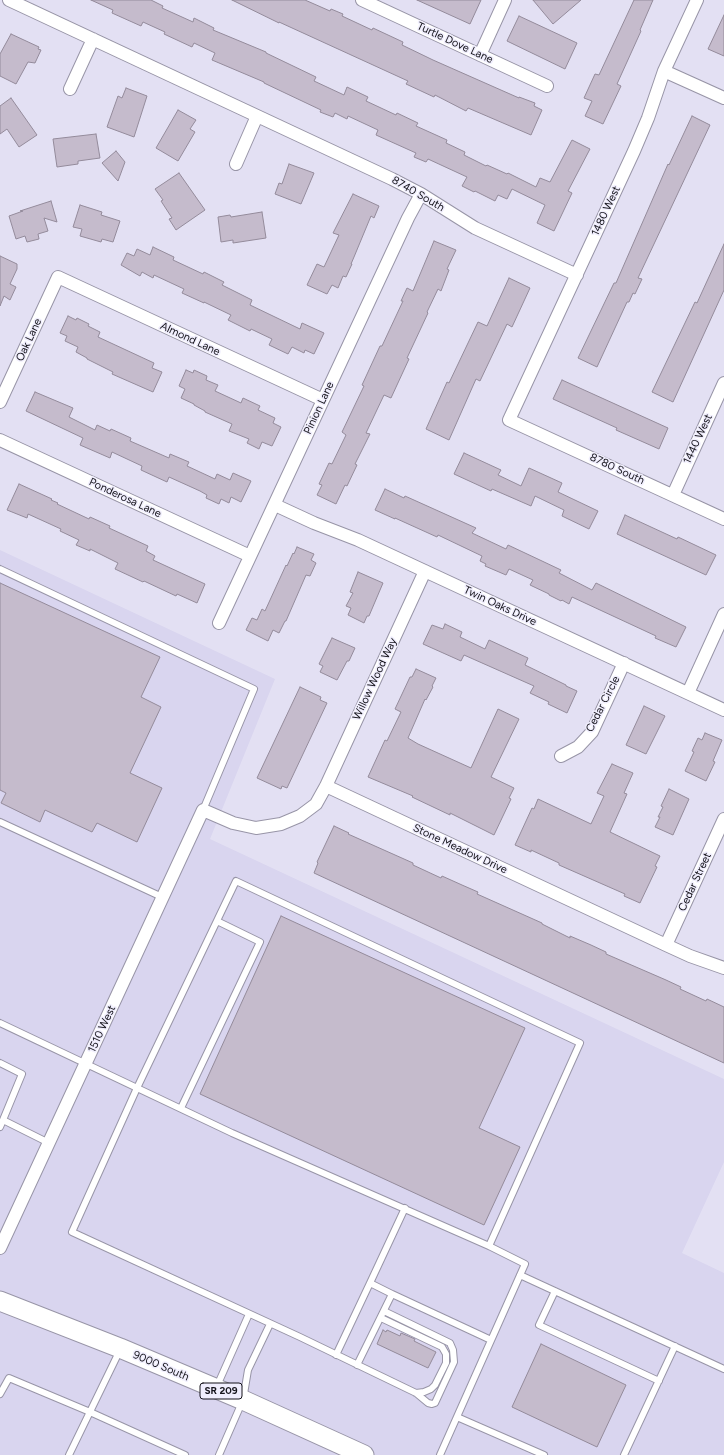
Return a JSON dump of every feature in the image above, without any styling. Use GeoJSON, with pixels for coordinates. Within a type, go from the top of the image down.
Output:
{"type":"FeatureCollection","features":[{"type":"Feature","properties":{"kind":"main road","name":"9000 South"},"geometry":{"type":"LineString","coordinates":[[0,1301],[120,1348],[243,1400],[364,1455]]}},
{"type":"Feature","properties":{"kind":"street","name":"8740 South"},"geometry":{"type":"LineString","coordinates":[[9,0],[392,179],[421,194],[475,228],[577,275]]}},
{"type":"Feature","properties":{"kind":"street","name":"Turtle Dove Lane"},"geometry":{"type":"LineString","coordinates":[[362,0],[547,86]]}},
{"type":"Feature","properties":{"kind":"street"},"geometry":{"type":"LineString","coordinates":[[480,55],[505,0]]}},
{"type":"Feature","properties":{"kind":"street","name":"1480 West"},"geometry":{"type":"LineString","coordinates":[[509,420],[634,151],[648,118],[664,71],[697,0]]}},
{"type":"Feature","properties":{"kind":"street"},"geometry":{"type":"LineString","coordinates":[[70,89],[93,39]]}},
{"type":"Feature","properties":{"kind":"street"},"geometry":{"type":"LineString","coordinates":[[664,71],[724,98]]}},
{"type":"Feature","properties":{"kind":"street"},"geometry":{"type":"LineString","coordinates":[[236,164],[257,116]]}},
{"type":"Feature","properties":{"kind":"street","name":"Pinion Lane"},"geometry":{"type":"LineString","coordinates":[[219,623],[275,505],[322,400],[408,218],[421,194]]}},
{"type":"Feature","properties":{"kind":"street","name":"Almond Lane"},"geometry":{"type":"LineString","coordinates":[[58,277],[322,400]]}},
{"type":"Feature","properties":{"kind":"street","name":"Oak Lane"},"geometry":{"type":"LineString","coordinates":[[0,402],[58,277]]}},
{"type":"Feature","properties":{"kind":"street","name":"1440 West"},"geometry":{"type":"LineString","coordinates":[[672,495],[724,383]]}},
{"type":"Feature","properties":{"kind":"street","name":"8780 South"},"geometry":{"type":"LineString","coordinates":[[509,420],[724,519]]}},
{"type":"Feature","properties":{"kind":"street","name":"Ponderosa Lane"},"geometry":{"type":"LineString","coordinates":[[0,440],[250,556]]}},
{"type":"Feature","properties":{"kind":"street","name":"Twin Oaks Drive"},"geometry":{"type":"LineString","coordinates":[[275,505],[314,523],[358,540],[724,710]]}},
{"type":"Feature","properties":{"kind":"street","name":"Willow Wood Way"},"geometry":{"type":"LineString","coordinates":[[326,786],[425,571]]}},
{"type":"Feature","properties":{"kind":"street"},"geometry":{"type":"LineString","coordinates":[[688,693],[724,614]]}},
{"type":"Feature","properties":{"kind":"street","name":"Cedar Circle"},"geometry":{"type":"LineString","coordinates":[[560,756],[578,747],[592,732],[624,663]]}},
{"type":"Feature","properties":{"kind":"street"},"geometry":{"type":"LineString","coordinates":[[203,810],[233,823],[256,828],[281,824],[300,816],[316,804],[326,786]]}},
{"type":"Feature","properties":{"kind":"street","name":"Stone Meadow Drive"},"geometry":{"type":"LineString","coordinates":[[326,786],[666,945],[697,959],[724,968]]}},
{"type":"Feature","properties":{"kind":"street","name":"1510 West"},"geometry":{"type":"LineString","coordinates":[[0,1248],[203,810]]}},
{"type":"Feature","properties":{"kind":"street","name":"Cedar Street"},"geometry":{"type":"LineString","coordinates":[[666,945],[724,819]]}},
{"type":"Feature","properties":{"kind":"lane"},"geometry":{"type":"LineString","coordinates":[[0,569],[254,689],[203,810]]}},
{"type":"Feature","properties":{"kind":"lane"},"geometry":{"type":"LineString","coordinates":[[0,822],[162,898]]}},
{"type":"Feature","properties":{"kind":"lane"},"geometry":{"type":"LineString","coordinates":[[384,1311],[450,1343],[453,1350],[454,1362],[435,1402],[432,1404],[428,1403],[416,1393],[72,1232],[137,1088],[236,881],[580,1043],[489,1246]]}},
{"type":"Feature","properties":{"kind":"lane"},"geometry":{"type":"LineString","coordinates":[[181,1108],[260,942],[217,921]]}},
{"type":"Feature","properties":{"kind":"lane"},"geometry":{"type":"LineString","coordinates":[[0,1023],[232,1132],[405,1208],[525,1264],[440,1455]]}},
{"type":"Feature","properties":{"kind":"lane"},"geometry":{"type":"LineString","coordinates":[[0,1063],[22,1074],[0,1127]]}},
{"type":"Feature","properties":{"kind":"lane"},"geometry":{"type":"LineString","coordinates":[[3,1120],[49,1143]]}},
{"type":"Feature","properties":{"kind":"lane"},"geometry":{"type":"LineString","coordinates":[[336,1355],[405,1208]]}},
{"type":"Feature","properties":{"kind":"lane"},"geometry":{"type":"LineString","coordinates":[[520,1275],[724,1369]]}},
{"type":"Feature","properties":{"kind":"lane"},"geometry":{"type":"LineString","coordinates":[[370,1282],[392,1294],[492,1340]]}},
{"type":"Feature","properties":{"kind":"lane"},"geometry":{"type":"LineString","coordinates":[[554,1291],[539,1325],[659,1381]]}},
{"type":"Feature","properties":{"kind":"lane"},"geometry":{"type":"LineString","coordinates":[[357,1365],[392,1294]]}},
{"type":"Feature","properties":{"kind":"lane"},"geometry":{"type":"LineString","coordinates":[[216,1389],[249,1314]]}},
{"type":"Feature","properties":{"kind":"lane"},"geometry":{"type":"LineString","coordinates":[[381,1318],[442,1347],[446,1354],[446,1363],[435,1385],[431,1389],[424,1392],[416,1393]]}},
{"type":"Feature","properties":{"kind":"lane"},"geometry":{"type":"LineString","coordinates":[[219,1455],[243,1400],[248,1370],[270,1324]]}},
{"type":"Feature","properties":{"kind":"lane"},"geometry":{"type":"LineString","coordinates":[[624,1455],[675,1346]]}},
{"type":"Feature","properties":{"kind":"lane"},"geometry":{"type":"LineString","coordinates":[[69,1455],[120,1348]]}},
{"type":"Feature","properties":{"kind":"lane"},"geometry":{"type":"LineString","coordinates":[[0,1394],[9,1378],[90,1412],[185,1455]]}},
{"type":"Feature","properties":{"kind":"lane"},"geometry":{"type":"LineString","coordinates":[[457,1416],[544,1455]]}},
{"type":"Feature","properties":{"kind":"shaded area"},"geometry":{"type":"Polygon","coordinates":[[[0,550],[275,679],[210,839],[724,1079],[724,1162],[682,1253],[724,1273],[724,1455],[0,1455],[0,550]]]}},
{"type":"Feature","properties":{"kind":"building"},"geometry":{"type":"Polygon","coordinates":[[[91,0],[151,0],[163,6],[162,8],[193,22],[194,18],[214,28],[213,30],[266,52],[316,77],[314,81],[344,95],[347,87],[368,97],[366,101],[396,115],[397,113],[418,123],[416,126],[447,140],[446,143],[465,152],[464,155],[486,166],[487,165],[507,174],[508,173],[536,187],[540,178],[550,182],[572,140],[590,149],[568,191],[572,193],[554,231],[537,223],[545,205],[512,189],[507,199],[498,195],[495,201],[475,191],[474,192],[462,186],[467,177],[428,159],[426,162],[414,157],[416,153],[376,135],[378,130],[348,116],[347,119],[335,113],[333,117],[320,112],[321,110],[264,82],[212,60],[215,53],[194,43],[192,47],[143,22],[141,26],[112,13],[113,10],[91,0]]]}},
{"type":"Feature","properties":{"kind":"building"},"geometry":{"type":"Polygon","coordinates":[[[232,0],[305,0],[330,11],[331,9],[343,14],[342,16],[372,30],[373,28],[403,42],[402,45],[433,60],[519,98],[535,103],[534,106],[542,110],[531,135],[468,108],[466,111],[435,95],[434,97],[406,84],[408,81],[279,23],[232,0]]]}},
{"type":"Feature","properties":{"kind":"building"},"geometry":{"type":"Polygon","coordinates":[[[417,0],[481,0],[470,24],[417,0]]]}},
{"type":"Feature","properties":{"kind":"building"},"geometry":{"type":"Polygon","coordinates":[[[533,0],[581,0],[553,24],[533,0]]]}},
{"type":"Feature","properties":{"kind":"building"},"geometry":{"type":"Polygon","coordinates":[[[634,0],[653,0],[617,84],[621,86],[603,124],[585,116],[592,101],[584,98],[595,74],[599,75],[634,0]]]}},
{"type":"Feature","properties":{"kind":"building"},"geometry":{"type":"Polygon","coordinates":[[[724,15],[724,56],[708,49],[724,15]]]}},
{"type":"Feature","properties":{"kind":"building"},"geometry":{"type":"Polygon","coordinates":[[[519,16],[577,43],[565,69],[507,41],[519,16]]]}},
{"type":"Feature","properties":{"kind":"building"},"geometry":{"type":"Polygon","coordinates":[[[11,34],[39,47],[38,49],[41,50],[35,63],[28,62],[16,84],[0,76],[0,54],[11,34]]]}},
{"type":"Feature","properties":{"kind":"building"},"geometry":{"type":"Polygon","coordinates":[[[126,88],[147,96],[134,137],[107,127],[118,96],[122,98],[126,88]]]}},
{"type":"Feature","properties":{"kind":"building"},"geometry":{"type":"Polygon","coordinates":[[[11,98],[37,135],[19,147],[7,129],[0,134],[0,106],[11,98]]]}},
{"type":"Feature","properties":{"kind":"building"},"geometry":{"type":"Polygon","coordinates":[[[178,110],[196,120],[190,129],[195,132],[178,161],[156,148],[178,110]]]}},
{"type":"Feature","properties":{"kind":"building"},"geometry":{"type":"Polygon","coordinates":[[[692,116],[710,125],[638,278],[642,279],[635,294],[633,293],[629,302],[627,302],[597,367],[578,358],[614,283],[616,283],[668,164],[669,165],[692,116]]]}},
{"type":"Feature","properties":{"kind":"building"},"geometry":{"type":"Polygon","coordinates":[[[96,134],[100,158],[78,161],[78,164],[57,167],[53,139],[96,134]]]}},
{"type":"Feature","properties":{"kind":"building"},"geometry":{"type":"Polygon","coordinates":[[[116,151],[125,162],[118,181],[102,163],[116,151]]]}},
{"type":"Feature","properties":{"kind":"building"},"geometry":{"type":"Polygon","coordinates":[[[289,164],[314,173],[301,204],[275,194],[279,183],[282,184],[289,164]]]}},
{"type":"Feature","properties":{"kind":"building"},"geometry":{"type":"Polygon","coordinates":[[[179,173],[205,210],[176,230],[169,219],[172,218],[161,201],[163,200],[155,189],[179,173]]]}},
{"type":"Feature","properties":{"kind":"building"},"geometry":{"type":"Polygon","coordinates":[[[353,194],[379,206],[374,218],[371,216],[346,277],[343,276],[338,288],[332,285],[327,294],[307,285],[317,264],[324,267],[339,235],[333,233],[353,194]]]}},
{"type":"Feature","properties":{"kind":"building"},"geometry":{"type":"Polygon","coordinates":[[[51,201],[57,222],[44,218],[48,231],[38,234],[39,239],[27,242],[25,236],[16,239],[9,216],[51,201]]]}},
{"type":"Feature","properties":{"kind":"building"},"geometry":{"type":"Polygon","coordinates":[[[80,205],[102,212],[101,215],[120,221],[113,242],[102,239],[101,242],[80,236],[82,229],[73,227],[80,205]]]}},
{"type":"Feature","properties":{"kind":"building"},"geometry":{"type":"Polygon","coordinates":[[[262,212],[266,238],[233,243],[233,240],[221,242],[218,217],[230,215],[231,217],[262,212]]]}},
{"type":"Feature","properties":{"kind":"building"},"geometry":{"type":"Polygon","coordinates":[[[434,241],[456,250],[447,269],[449,270],[441,291],[438,289],[427,312],[428,313],[407,358],[409,359],[391,398],[384,395],[366,433],[370,434],[355,464],[357,465],[336,504],[317,495],[322,485],[319,484],[329,463],[332,464],[346,435],[342,432],[364,386],[362,385],[380,346],[382,346],[403,301],[401,301],[407,288],[413,291],[434,241]]]}},
{"type":"Feature","properties":{"kind":"building"},"geometry":{"type":"Polygon","coordinates":[[[724,244],[724,290],[673,402],[652,392],[695,302],[697,303],[724,244]]]}},
{"type":"Feature","properties":{"kind":"building"},"geometry":{"type":"Polygon","coordinates":[[[153,247],[174,257],[173,260],[203,274],[204,272],[224,282],[222,285],[252,300],[250,305],[300,329],[302,323],[324,333],[314,354],[305,350],[304,353],[292,347],[288,354],[269,345],[272,339],[251,329],[250,331],[228,320],[231,315],[182,293],[184,289],[154,275],[153,278],[142,272],[140,276],[121,265],[127,253],[134,256],[137,249],[150,255],[153,247]]]}},
{"type":"Feature","properties":{"kind":"building"},"geometry":{"type":"Polygon","coordinates":[[[0,256],[17,264],[17,269],[10,284],[16,287],[10,300],[4,296],[0,306],[0,256]]]}},
{"type":"Feature","properties":{"kind":"building"},"geometry":{"type":"Polygon","coordinates":[[[509,278],[530,288],[512,327],[507,324],[480,381],[476,379],[449,440],[426,429],[447,382],[449,383],[478,322],[487,326],[509,278]]]}},
{"type":"Feature","properties":{"kind":"building"},"geometry":{"type":"Polygon","coordinates":[[[68,316],[76,320],[77,318],[89,324],[88,326],[100,332],[98,337],[154,363],[152,368],[162,372],[153,392],[112,374],[113,372],[76,352],[78,347],[65,341],[67,336],[60,333],[68,316]]]}},
{"type":"Feature","properties":{"kind":"building"},"geometry":{"type":"Polygon","coordinates":[[[186,370],[193,373],[194,370],[207,376],[206,380],[218,385],[215,391],[241,403],[243,398],[260,406],[258,410],[275,418],[273,423],[281,427],[272,446],[262,442],[259,449],[247,443],[249,439],[229,431],[232,424],[205,412],[194,404],[181,398],[185,389],[179,386],[186,370]]]}},
{"type":"Feature","properties":{"kind":"building"},"geometry":{"type":"Polygon","coordinates":[[[562,380],[668,428],[659,449],[553,399],[562,380]]]}},
{"type":"Feature","properties":{"kind":"building"},"geometry":{"type":"Polygon","coordinates":[[[35,392],[73,408],[69,417],[95,430],[97,425],[110,431],[111,429],[131,438],[130,441],[169,458],[170,454],[189,462],[187,466],[215,479],[217,474],[230,480],[233,473],[251,481],[241,502],[231,497],[229,503],[221,499],[219,504],[206,498],[207,495],[200,491],[169,477],[167,482],[141,470],[142,466],[112,452],[110,458],[80,445],[83,438],[26,411],[35,392]]]}},
{"type":"Feature","properties":{"kind":"building"},"geometry":{"type":"Polygon","coordinates":[[[464,453],[501,470],[498,475],[521,486],[529,468],[562,483],[558,492],[598,511],[589,529],[562,516],[564,510],[535,496],[531,506],[492,489],[491,491],[454,474],[464,453]]]}},
{"type":"Feature","properties":{"kind":"building"},"geometry":{"type":"Polygon","coordinates":[[[19,484],[52,499],[51,500],[58,503],[57,504],[89,519],[90,517],[110,526],[109,528],[148,546],[146,551],[155,556],[153,560],[205,584],[197,603],[177,594],[176,596],[115,569],[118,563],[90,549],[90,551],[76,545],[79,540],[60,531],[61,529],[28,514],[27,518],[7,510],[19,484]]]}},
{"type":"Feature","properties":{"kind":"building"},"geometry":{"type":"Polygon","coordinates":[[[385,489],[404,498],[405,496],[476,528],[472,533],[506,549],[508,545],[561,570],[559,573],[592,590],[596,583],[686,627],[676,647],[655,638],[656,636],[572,597],[569,604],[562,600],[561,601],[530,585],[533,580],[509,569],[506,575],[485,566],[486,564],[480,561],[482,556],[438,535],[437,537],[375,510],[385,489]]]}},
{"type":"Feature","properties":{"kind":"building"},"geometry":{"type":"Polygon","coordinates":[[[625,515],[716,555],[706,575],[617,534],[625,515]]]}},
{"type":"Feature","properties":{"kind":"building"},"geometry":{"type":"Polygon","coordinates":[[[297,547],[314,554],[311,560],[316,563],[310,576],[306,575],[286,621],[279,633],[273,630],[268,641],[246,630],[252,618],[257,620],[262,609],[265,611],[286,565],[287,566],[297,547]]]}},
{"type":"Feature","properties":{"kind":"building"},"geometry":{"type":"Polygon","coordinates":[[[358,572],[383,583],[369,616],[367,616],[364,623],[348,615],[351,608],[346,606],[353,593],[350,592],[358,572]]]}},
{"type":"Feature","properties":{"kind":"building"},"geometry":{"type":"Polygon","coordinates":[[[0,583],[160,657],[141,697],[161,707],[130,773],[162,788],[137,842],[97,823],[92,832],[45,810],[40,822],[1,803],[6,793],[0,790],[0,583]]]}},
{"type":"Feature","properties":{"kind":"building"},"geometry":{"type":"Polygon","coordinates":[[[445,624],[462,632],[460,637],[485,649],[489,640],[528,658],[525,665],[577,691],[567,713],[530,693],[534,686],[464,655],[461,661],[423,644],[432,625],[443,629],[445,624]]]}},
{"type":"Feature","properties":{"kind":"building"},"geometry":{"type":"Polygon","coordinates":[[[332,638],[355,648],[337,680],[320,672],[323,666],[319,664],[332,638]]]}},
{"type":"Feature","properties":{"kind":"building"},"geometry":{"type":"Polygon","coordinates":[[[416,669],[436,678],[408,738],[418,744],[471,768],[498,709],[519,719],[491,777],[514,788],[509,798],[511,799],[494,835],[450,813],[450,815],[412,797],[413,796],[368,777],[385,740],[387,741],[401,712],[395,709],[410,677],[412,677],[416,669]]]}},
{"type":"Feature","properties":{"kind":"building"},"geometry":{"type":"Polygon","coordinates":[[[300,687],[321,697],[320,700],[327,703],[287,788],[282,786],[281,789],[257,778],[300,687]]]}},
{"type":"Feature","properties":{"kind":"building"},"geometry":{"type":"Polygon","coordinates":[[[644,706],[665,716],[646,754],[626,745],[644,706]]]}},
{"type":"Feature","properties":{"kind":"building"},"geometry":{"type":"Polygon","coordinates":[[[705,733],[722,740],[713,761],[715,762],[706,781],[685,771],[694,752],[692,751],[698,738],[702,740],[705,733]]]}},
{"type":"Feature","properties":{"kind":"building"},"geometry":{"type":"Polygon","coordinates":[[[612,764],[633,773],[624,793],[627,794],[610,832],[660,856],[655,866],[657,867],[640,903],[624,896],[625,894],[559,865],[559,863],[531,850],[531,852],[515,845],[532,808],[534,809],[538,799],[591,824],[604,796],[597,793],[612,764]]]}},
{"type":"Feature","properties":{"kind":"building"},"geometry":{"type":"Polygon","coordinates":[[[669,789],[689,799],[673,835],[655,827],[663,807],[661,806],[669,789]]]}},
{"type":"Feature","properties":{"kind":"building"},"geometry":{"type":"Polygon","coordinates":[[[334,826],[349,833],[348,834],[413,863],[413,865],[441,878],[442,876],[478,892],[477,894],[542,923],[570,938],[570,936],[591,945],[606,952],[606,954],[681,987],[680,989],[706,1001],[707,999],[724,1007],[724,1063],[314,873],[318,863],[317,862],[334,826]]]}},
{"type":"Feature","properties":{"kind":"building"},"geometry":{"type":"Polygon","coordinates":[[[281,916],[525,1028],[479,1128],[520,1147],[484,1225],[200,1094],[281,916]]]}},
{"type":"Feature","properties":{"kind":"building"},"geometry":{"type":"Polygon","coordinates":[[[383,1330],[386,1332],[387,1330],[400,1336],[401,1333],[415,1339],[414,1341],[436,1352],[428,1368],[377,1344],[383,1330]]]}},
{"type":"Feature","properties":{"kind":"building"},"geometry":{"type":"Polygon","coordinates":[[[541,1344],[626,1385],[597,1447],[512,1407],[541,1344]]]}}]}
